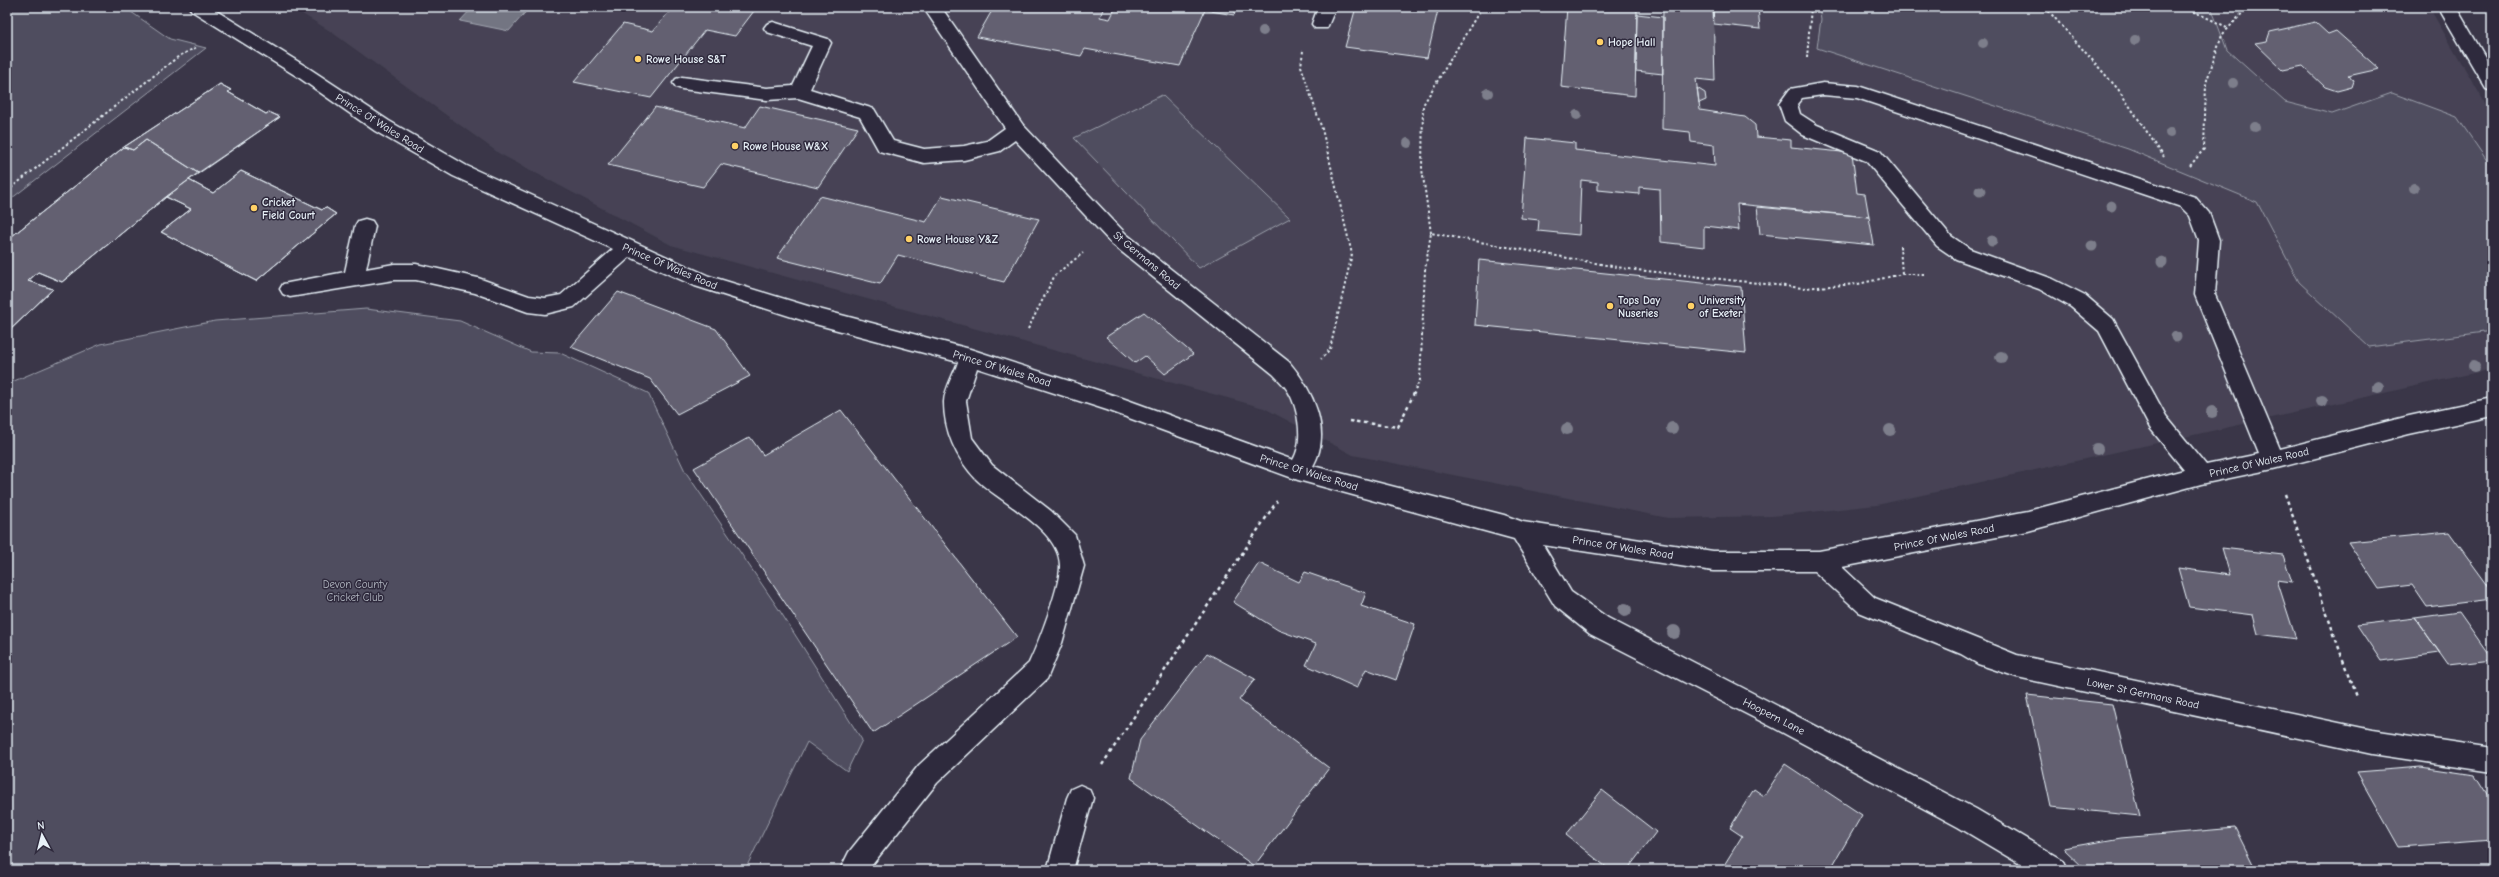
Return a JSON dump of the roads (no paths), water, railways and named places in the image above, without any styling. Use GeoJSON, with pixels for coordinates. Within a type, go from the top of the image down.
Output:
{"type":"FeatureCollection","features":[{"type":"Feature","properties":{"kind":"street","name":"Prince Of Wales Road"},"geometry":{"type":"LineString","coordinates":[[198,7],[304,73],[382,126],[454,167],[702,282],[812,316],[970,357],[1114,404],[1298,471],[1504,525],[1522,532],[1713,561],[1819,561],[2028,521],[2201,474],[2273,460],[2409,425],[2492,407]]}},
{"type":"Feature","properties":{"kind":"street","name":"St Germans Road"},"geometry":{"type":"LineString","coordinates":[[932,7],[1016,130],[1119,239],[1281,368],[1298,387],[1308,415],[1310,451],[1298,471]]}},
{"type":"Feature","properties":{"kind":"street"},"geometry":{"type":"LineString","coordinates":[[1321,24],[1327,7]]}},
{"type":"Feature","properties":{"kind":"street"},"geometry":{"type":"LineString","coordinates":[[2447,7],[2492,85]]}},
{"type":"Feature","properties":{"kind":"street"},"geometry":{"type":"LineString","coordinates":[[773,28],[822,43],[799,92]]}},
{"type":"Feature","properties":{"kind":"street"},"geometry":{"type":"LineString","coordinates":[[682,84],[767,94],[799,92],[867,113],[886,146],[924,156],[964,153],[993,146],[1016,130]]}},
{"type":"Feature","properties":{"kind":"street"},"geometry":{"type":"LineString","coordinates":[[2201,474],[2158,422],[2106,326],[2078,301],[2046,284],[1963,254],[1944,241],[1872,156],[1810,130],[1792,117],[1788,104],[1796,93],[1823,89],[1858,92],[2168,194],[2188,202],[2199,213],[2210,240],[2206,295],[2273,460]]}},
{"type":"Feature","properties":{"kind":"street"},"geometry":{"type":"LineString","coordinates":[[354,278],[365,226]]}},
{"type":"Feature","properties":{"kind":"street"},"geometry":{"type":"LineString","coordinates":[[290,289],[394,272],[416,272],[478,286],[528,304],[545,306],[567,301],[627,248]]}},
{"type":"Feature","properties":{"kind":"street"},"geometry":{"type":"LineString","coordinates":[[853,870],[858,860],[928,774],[1038,671],[1050,643],[1068,588],[1072,566],[1067,542],[1044,518],[984,472],[961,440],[955,401],[970,357]]}},
{"type":"Feature","properties":{"kind":"street","name":"Hoopern Lane"},"geometry":{"type":"LineString","coordinates":[[1522,532],[1563,599],[1599,626],[1783,720],[1967,818],[2055,870]]}},
{"type":"Feature","properties":{"kind":"street","name":"Lower St Germans Road"},"geometry":{"type":"LineString","coordinates":[[1819,561],[1867,605],[1970,646],[1987,656],[2017,666],[2372,742],[2492,760]]}},
{"type":"Feature","properties":{"kind":"street"},"geometry":{"type":"LineString","coordinates":[[1060,870],[1080,798]]}},
{"type":"Feature","properties":{"kind":"water"},"geometry":{"type":"Polygon","coordinates":[[[473,7],[530,7],[509,31],[460,21],[473,7]]]}},
{"type":"Feature","properties":{"kind":"place","name":"Hope Hall"},"geometry":{"type":"Point","coordinates":[1600,42]}},
{"type":"Feature","properties":{"kind":"place","name":"Rowe House S&T"},"geometry":{"type":"Point","coordinates":[638,59]}},
{"type":"Feature","properties":{"kind":"place","name":"Rowe House W&X"},"geometry":{"type":"Point","coordinates":[735,146]}},
{"type":"Feature","properties":{"kind":"place","name":"Cricket Field Court"},"geometry":{"type":"Point","coordinates":[254,208]}},
{"type":"Feature","properties":{"kind":"place","name":"Rowe House Y&Z"},"geometry":{"type":"Point","coordinates":[909,239]}},
{"type":"Feature","properties":{"kind":"place","name":"Tops Day Nuseries"},"geometry":{"type":"Point","coordinates":[1610,306]}},
{"type":"Feature","properties":{"kind":"place","name":"University of Exeter"},"geometry":{"type":"Point","coordinates":[1691,306]}},
{"type":"Feature","properties":{"kind":"park label","name":"Devon County Cricket Club"},"geometry":{"type":"Point","coordinates":[355,590]}}]}
